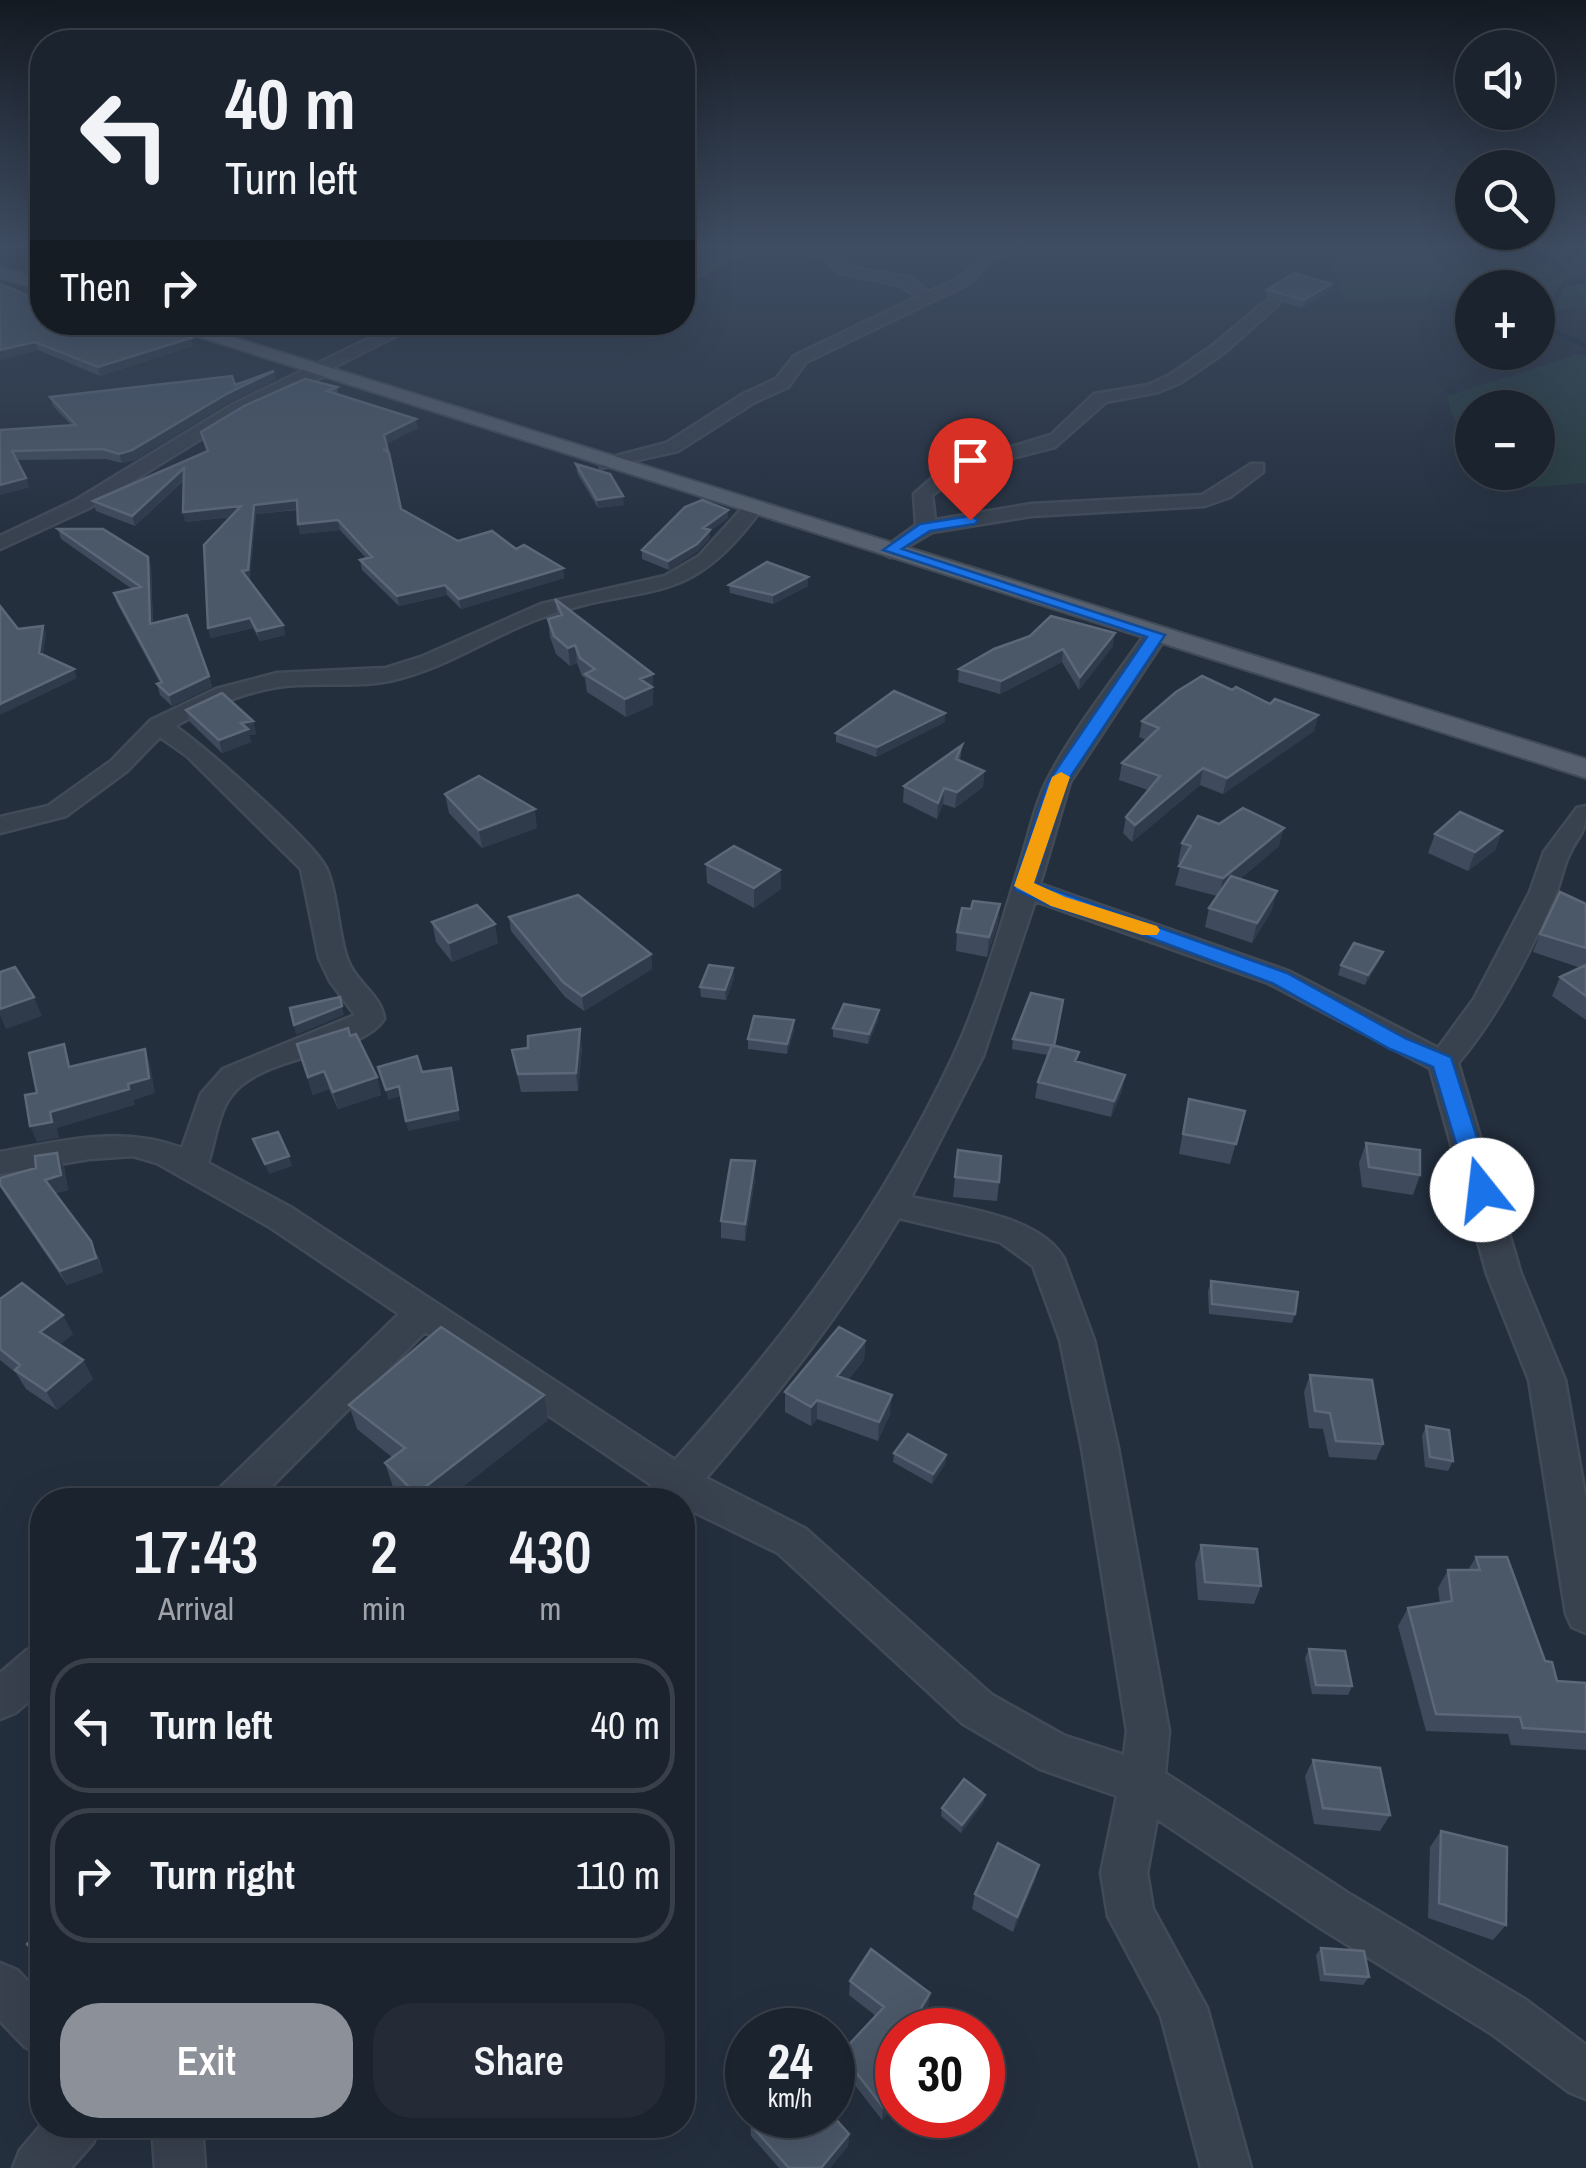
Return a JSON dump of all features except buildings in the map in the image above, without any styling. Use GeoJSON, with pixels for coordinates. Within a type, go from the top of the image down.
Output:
{"type":"FeatureCollection","features":[{"type":"Feature","properties":{"kind":"main road"},"geometry":{"type":"LineString","coordinates":[[233,344],[1586,769]]}},
{"type":"Feature","properties":{"kind":"street"},"geometry":{"type":"LineString","coordinates":[[0,543],[67,516],[252,402],[372,344]]}},
{"type":"Feature","properties":{"kind":"street"},"geometry":{"type":"LineString","coordinates":[[607,464],[672,447],[749,398],[782,383],[800,359],[831,344]]}},
{"type":"Feature","properties":{"kind":"street"},"geometry":{"type":"LineString","coordinates":[[926,527],[923,494],[938,477],[972,460],[1048,444],[1068,432],[1076,416],[1095,400],[1118,390],[1158,387],[1187,372],[1221,344]]}},
{"type":"Feature","properties":{"kind":"street"},"geometry":{"type":"LineString","coordinates":[[890,550],[926,527],[1031,510],[1205,500],[1223,493],[1258,468]]}},
{"type":"Feature","properties":{"kind":"street"},"geometry":{"type":"LineString","coordinates":[[0,825],[57,811],[119,766],[159,725],[211,698],[292,678],[380,676],[425,666],[534,612],[665,582],[690,572],[753,508]]}},
{"type":"Feature","properties":{"kind":"street"},"geometry":{"type":"LineString","coordinates":[[675,1488],[777,1371],[851,1270],[891,1204],[968,1056],[1006,952],[1058,782],[1156,635]]}},
{"type":"Feature","properties":{"kind":"street"},"geometry":{"type":"LineString","coordinates":[[159,725],[195,751],[313,866],[322,888],[331,963],[346,989],[369,1009],[370,1019],[349,1033],[238,1072],[218,1089],[191,1167]]}},
{"type":"Feature","properties":{"kind":"street"},"geometry":{"type":"LineString","coordinates":[[1443,1062],[1467,1034],[1488,999],[1543,892],[1557,852],[1586,813]]}},
{"type":"Feature","properties":{"kind":"street"},"geometry":{"type":"LineString","coordinates":[[1024,886],[1058,902],[1124,920],[1280,978],[1398,1044],[1443,1062]]}},
{"type":"Feature","properties":{"kind":"street"},"geometry":{"type":"LineString","coordinates":[[1443,1062],[1504,1274],[1546,1380],[1586,1614]]}},
{"type":"Feature","properties":{"kind":"street"},"geometry":{"type":"LineString","coordinates":[[0,1163],[133,1145],[168,1155],[280,1217],[424,1311],[667,1488]]}},
{"type":"Feature","properties":{"kind":"street"},"geometry":{"type":"LineString","coordinates":[[891,1204],[1010,1232],[1047,1259],[1077,1340],[1100,1448],[1148,1730],[1124,1873],[1132,1916],[1183,2008],[1226,2168]]}},
{"type":"Feature","properties":{"kind":"street"},"geometry":{"type":"LineString","coordinates":[[245,1488],[424,1311]]}},
{"type":"Feature","properties":{"kind":"street"},"geometry":{"type":"LineString","coordinates":[[695,1502],[792,1542],[977,1709],[1055,1754],[1142,1783],[1336,1910],[1509,2016],[1586,2076]]}},
{"type":"Feature","properties":{"kind":"street"},"geometry":{"type":"LineString","coordinates":[[0,1699],[30,1674]]}},
{"type":"Feature","properties":{"kind":"street"},"geometry":{"type":"LineString","coordinates":[[0,1987],[30,2018]]}},
{"type":"Feature","properties":{"kind":"street"},"geometry":{"type":"LineString","coordinates":[[38,2168],[65,2138]]}},
{"type":"Feature","properties":{"kind":"street"},"geometry":{"type":"LineString","coordinates":[[178,2138],[180,2168]]}},
{"type":"Feature","properties":{"kind":"green space"},"geometry":{"type":"Polygon","coordinates":[[[1586,355],[1586,483],[1555,485],[1555,390],[1466,390],[1529,370],[1555,370],[1555,362],[1586,355]]]}},
{"type":"Feature","properties":{"kind":"green space"},"geometry":{"type":"Polygon","coordinates":[[[1455,393],[1455,420],[1452,415],[1447,396],[1455,393]]]}},
{"type":"Feature","properties":{"kind":"waterway"},"geometry":{"type":"LineString","coordinates":[[1582,344],[1586,346]]}},
{"type":"Feature","properties":{"kind":"slow traffic"},"geometry":{"type":"LineString","coordinates":[[1061,777],[1024,886],[1058,902],[1149,930]]}},
{"type":"Feature","properties":{"kind":"route"},"geometry":{"type":"LineString","coordinates":[[970,520],[926,527],[890,550],[1156,635],[1058,782],[1024,886],[1058,902],[1124,920],[1280,978],[1398,1044],[1443,1062],[1482,1190]]}}]}
